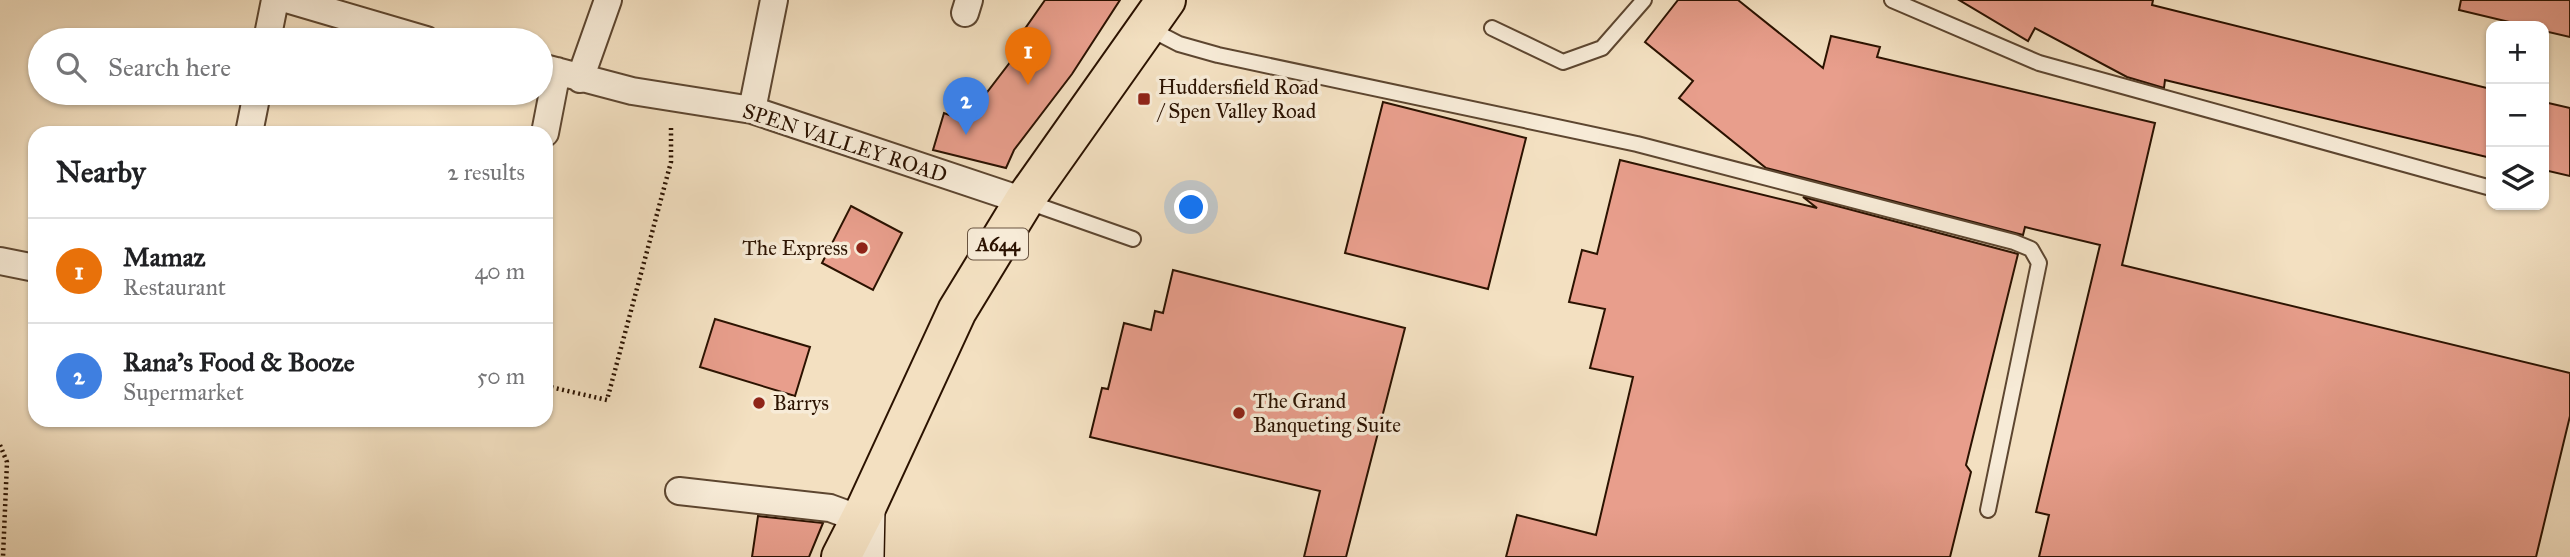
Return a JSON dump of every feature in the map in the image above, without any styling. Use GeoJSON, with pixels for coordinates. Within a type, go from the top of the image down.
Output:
{"type":"FeatureCollection","features":[{"type":"Feature","properties":{"kind":"highway","name":"A644"},"geometry":{"type":"LineString","coordinates":[[841,557],[957,311],[1024,201],[1156,14]]}},
{"type":"Feature","properties":{"kind":"highway","name":"A644"},"geometry":{"type":"LineString","coordinates":[[852,557],[863,513]]}},
{"type":"Feature","properties":{"kind":"street"},"geometry":{"type":"LineString","coordinates":[[269,28],[275,0]]}},
{"type":"Feature","properties":{"kind":"street"},"geometry":{"type":"LineString","coordinates":[[290,0],[385,28]]}},
{"type":"Feature","properties":{"kind":"street"},"geometry":{"type":"LineString","coordinates":[[553,98],[559,72],[608,0]]}},
{"type":"Feature","properties":{"kind":"street"},"geometry":{"type":"LineString","coordinates":[[752,110],[775,0]]}},
{"type":"Feature","properties":{"kind":"street","name":"SPEN VALLEY ROAD"},"geometry":{"type":"LineString","coordinates":[[559,72],[632,91],[752,110],[1024,201]]}},
{"type":"Feature","properties":{"kind":"street"},"geometry":{"type":"LineString","coordinates":[[250,126],[255,105]]}},
{"type":"Feature","properties":{"kind":"street"},"geometry":{"type":"LineString","coordinates":[[547,126],[551,105]]}},
{"type":"Feature","properties":{"kind":"street"},"geometry":{"type":"LineString","coordinates":[[0,261],[28,267]]}},
{"type":"Feature","properties":{"kind":"street"},"geometry":{"type":"LineString","coordinates":[[679,491],[863,513],[864,557]]}},
{"type":"Feature","properties":{"kind":"lane"},"geometry":{"type":"LineString","coordinates":[[1492,28],[1563,62],[1602,48],[1644,0]]}},
{"type":"Feature","properties":{"kind":"lane"},"geometry":{"type":"LineString","coordinates":[[1892,0],[2039,63],[2486,187]]}},
{"type":"Feature","properties":{"kind":"lane"},"geometry":{"type":"LineString","coordinates":[[1156,14],[1179,44],[1218,55],[1637,144],[2014,242],[2031,249],[2039,262],[1988,510]]}},
{"type":"Feature","properties":{"kind":"lane"},"geometry":{"type":"LineString","coordinates":[[1024,201],[1133,239]]}},
{"type":"Feature","properties":{"kind":"path"},"geometry":{"type":"LineString","coordinates":[[553,388],[607,400],[671,162],[672,97]]}},
{"type":"Feature","properties":{"kind":"path"},"geometry":{"type":"LineString","coordinates":[[0,445],[7,461],[3,557]]}},
{"type":"Feature","properties":{"kind":"building"},"geometry":{"type":"Polygon","coordinates":[[[1045,0],[1120,0],[1072,74],[1014,150],[1006,168],[933,150],[944,113],[965,121],[1014,57],[1008,53],[1045,0]]]}},
{"type":"Feature","properties":{"kind":"building"},"geometry":{"type":"Polygon","coordinates":[[[1678,0],[1738,0],[1823,68],[1831,36],[1880,47],[1877,57],[2155,123],[2122,265],[2570,373],[2570,416],[2536,557],[2039,557],[2049,515],[2036,512],[2100,245],[2025,227],[2023,235],[1766,168],[1679,98],[1693,81],[1645,42],[1678,0]]]}},
{"type":"Feature","properties":{"kind":"building"},"geometry":{"type":"Polygon","coordinates":[[[1959,0],[2153,0],[2152,5],[2486,88],[2486,157],[2165,80],[2164,88],[2127,77],[2035,28],[2028,41],[1959,0]]]}},
{"type":"Feature","properties":{"kind":"building"},"geometry":{"type":"Polygon","coordinates":[[[2461,0],[2570,0],[2570,37],[2549,32],[2549,21],[2505,21],[2459,10],[2461,0]]]}},
{"type":"Feature","properties":{"kind":"building"},"geometry":{"type":"Polygon","coordinates":[[[1383,102],[1526,138],[1488,289],[1345,253],[1383,102]]]}},
{"type":"Feature","properties":{"kind":"building"},"geometry":{"type":"Polygon","coordinates":[[[2549,103],[2570,108],[2570,176],[2549,171],[2549,103]]]}},
{"type":"Feature","properties":{"kind":"building"},"geometry":{"type":"Polygon","coordinates":[[[1620,160],[1817,208],[1803,197],[2018,254],[1966,465],[1971,472],[1950,557],[1506,557],[1517,515],[1596,535],[1633,377],[1590,368],[1605,309],[1569,302],[1582,250],[1597,254],[1620,160]]]}},
{"type":"Feature","properties":{"kind":"building","name":"The Express"},"geometry":{"type":"Polygon","coordinates":[[[851,206],[902,233],[873,290],[822,263],[851,206]]]}},
{"type":"Feature","properties":{"kind":"building","name":"The Grand Banqueting Suite"},"geometry":{"type":"Polygon","coordinates":[[[1173,270],[1405,328],[1346,557],[1304,557],[1320,491],[1090,437],[1102,388],[1108,389],[1124,323],[1151,330],[1155,311],[1163,313],[1173,270]]]}},
{"type":"Feature","properties":{"kind":"building"},"geometry":{"type":"Polygon","coordinates":[[[715,319],[810,347],[795,396],[700,367],[715,319]]]}},
{"type":"Feature","properties":{"kind":"building"},"geometry":{"type":"Polygon","coordinates":[[[758,516],[823,523],[809,557],[752,557],[758,516]]]}},
{"type":"Feature","properties":{"kind":"place","name":"Mamaz"},"geometry":{"type":"Point","coordinates":[1028,85]}},
{"type":"Feature","properties":{"kind":"place","name":"Huddersfield Road / Spen Valley Road"},"geometry":{"type":"Point","coordinates":[1144,99]}},
{"type":"Feature","properties":{"kind":"place","name":"Rana's Food & Booze"},"geometry":{"type":"Point","coordinates":[966,135]}},
{"type":"Feature","properties":{"kind":"place","name":"The Express"},"geometry":{"type":"Point","coordinates":[862,248]}},
{"type":"Feature","properties":{"kind":"place","name":"Barrys"},"geometry":{"type":"Point","coordinates":[759,403]}},
{"type":"Feature","properties":{"kind":"place","name":"The Grand Banqueting Suite"},"geometry":{"type":"Point","coordinates":[1239,413]}}]}
